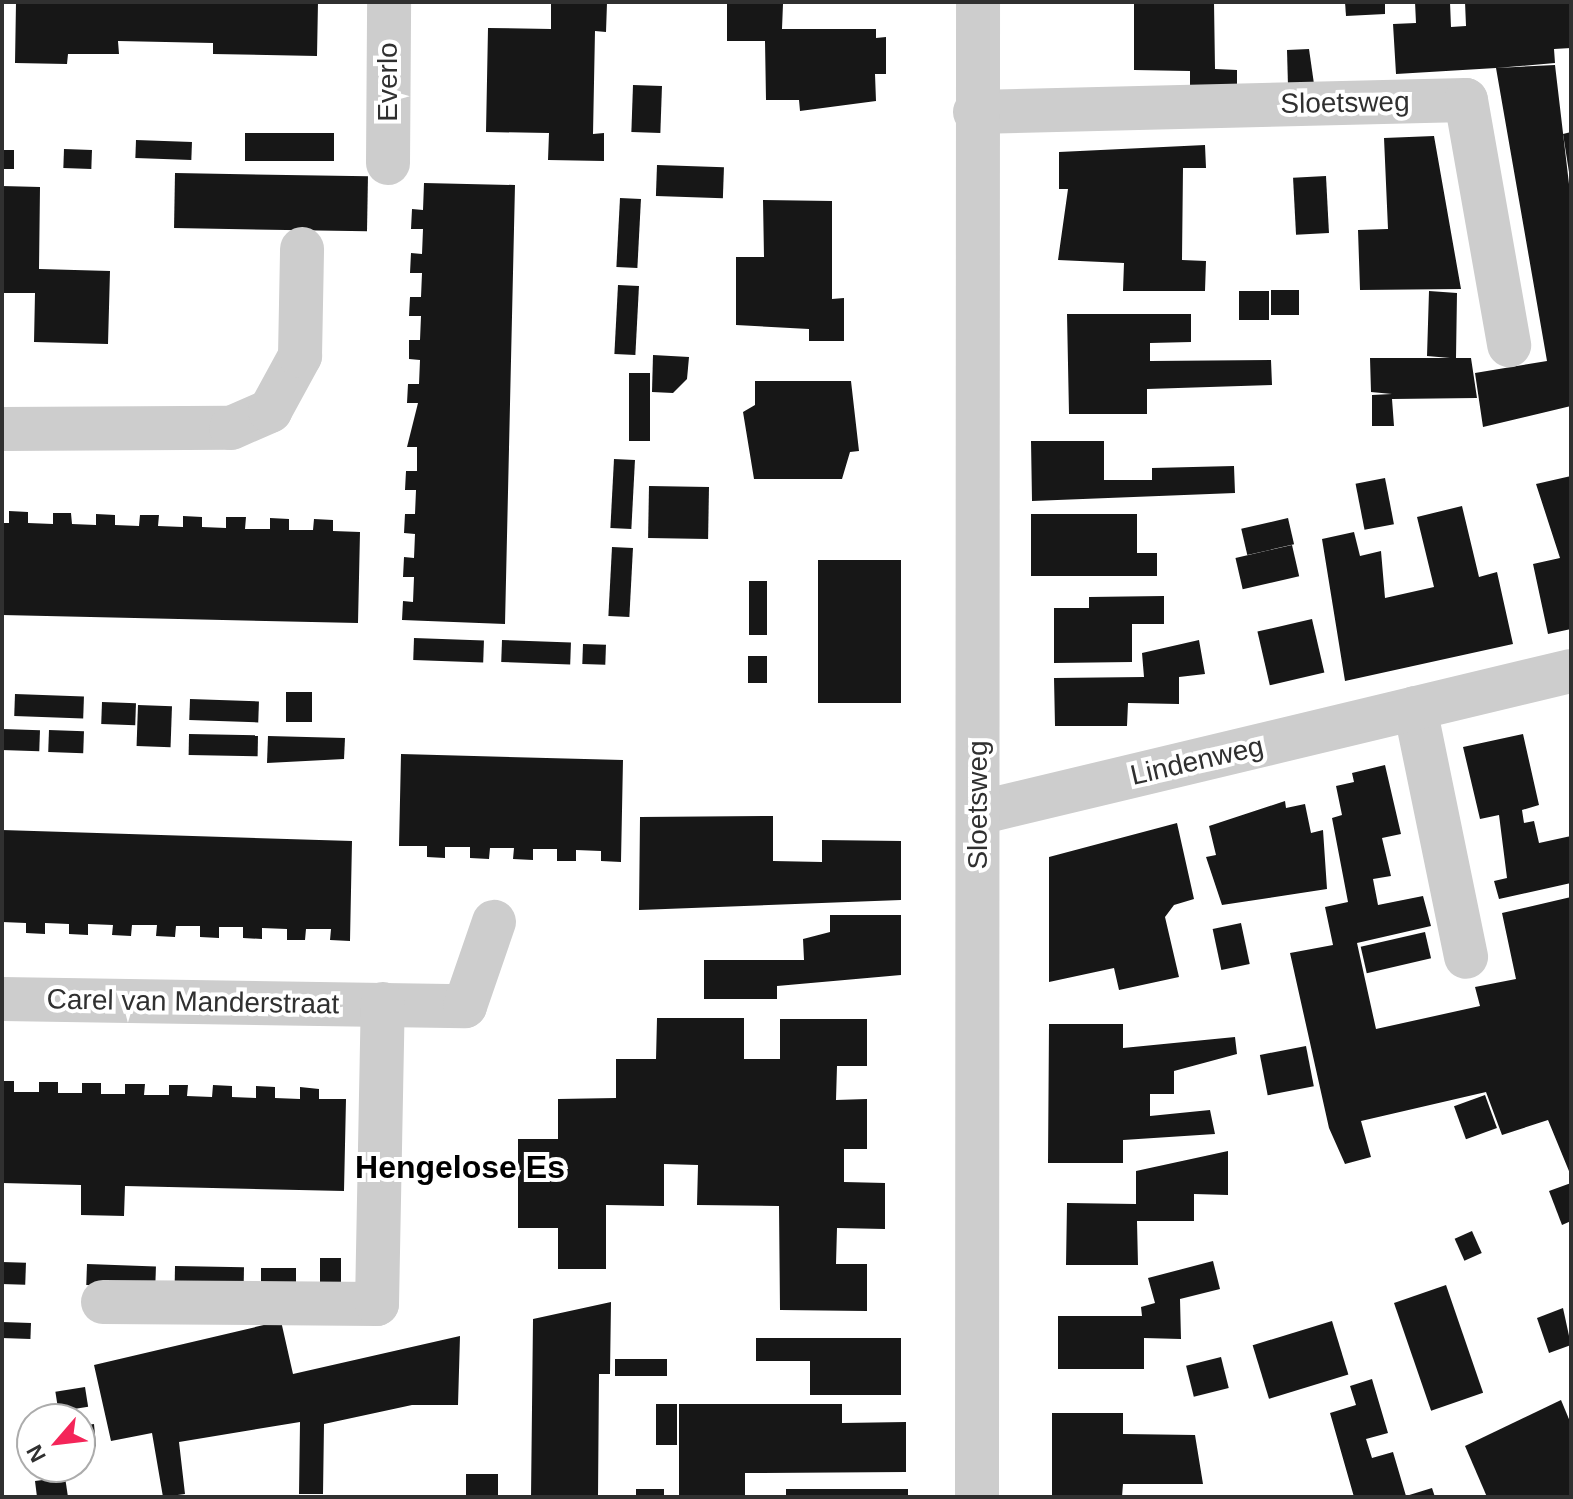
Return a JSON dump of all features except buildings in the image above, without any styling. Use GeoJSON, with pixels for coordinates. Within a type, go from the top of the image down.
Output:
{"type":"FeatureCollection","features":[{"type":"Feature","properties":{"kind":"street","name":"Everlo"},"geometry":{"type":"LineString","coordinates":[[388,163],[389,2]]}},
{"type":"Feature","properties":{"kind":"street","name":"Sloetsweg"},"geometry":{"type":"LineString","coordinates":[[977,1497],[975,112],[978,2]]}},
{"type":"Feature","properties":{"kind":"street","name":"Sloetsweg"},"geometry":{"type":"LineString","coordinates":[[975,112],[1466,100],[1509,345]]}},
{"type":"Feature","properties":{"kind":"street"},"geometry":{"type":"LineString","coordinates":[[2,429],[231,428],[270,411],[300,356],[302,249]]}},
{"type":"Feature","properties":{"kind":"street","name":"Lindenweg"},"geometry":{"type":"LineString","coordinates":[[978,813],[1571,671]]}},
{"type":"Feature","properties":{"kind":"street"},"geometry":{"type":"LineString","coordinates":[[1415,708],[1466,957]]}},
{"type":"Feature","properties":{"kind":"street","name":"Carel van Manderstraat"},"geometry":{"type":"LineString","coordinates":[[2,999],[465,1006],[494,922]]}},
{"type":"Feature","properties":{"kind":"street"},"geometry":{"type":"LineString","coordinates":[[103,1302],[377,1304],[383,1004]]}},
{"type":"Feature","properties":{"kind":"district","name":"Hengelose Es"},"geometry":{"type":"Point","coordinates":[460,1167]}}]}
